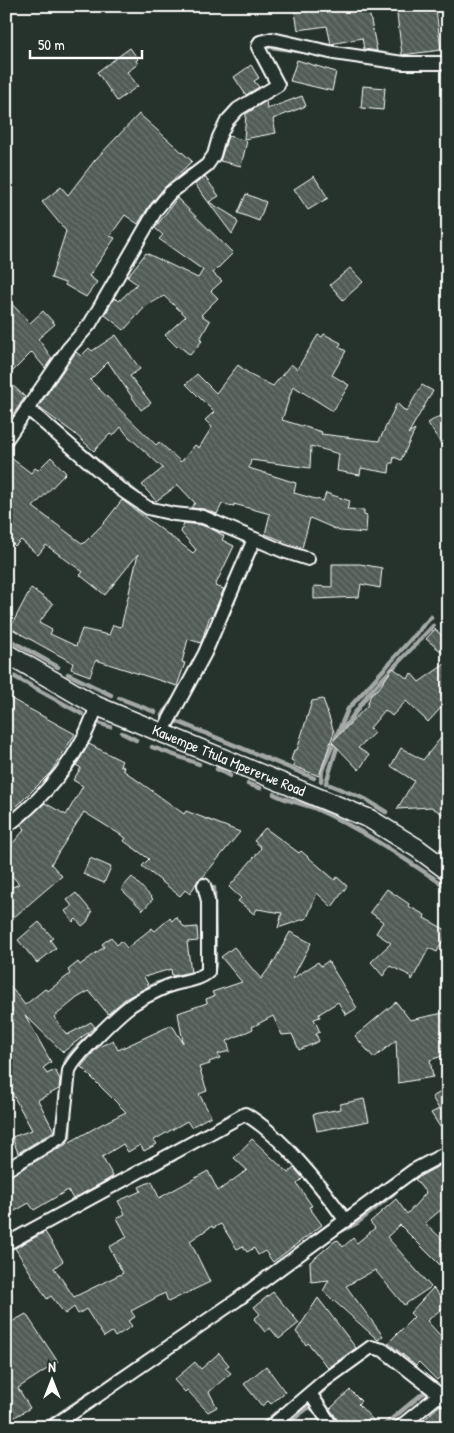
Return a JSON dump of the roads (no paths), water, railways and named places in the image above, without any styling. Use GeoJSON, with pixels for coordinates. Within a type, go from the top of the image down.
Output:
{"type":"FeatureCollection","features":[{"type":"Feature","properties":{"kind":"street"},"geometry":{"type":"LineString","coordinates":[[6,440],[68,349],[90,324],[134,244],[160,204],[170,193],[207,165],[214,155],[219,137],[227,121],[238,109],[278,85],[258,48],[260,42],[272,39],[334,54],[403,63],[448,63]]}},
{"type":"Feature","properties":{"kind":"street"},"geometry":{"type":"LineString","coordinates":[[27,408],[134,500],[148,508],[174,514],[203,517],[308,559]]}},
{"type":"Feature","properties":{"kind":"street"},"geometry":{"type":"LineString","coordinates":[[162,733],[205,654],[254,538]]}},
{"type":"Feature","properties":{"kind":"street","name":"Kawempe Ttula Mpererwe Road"},"geometry":{"type":"LineString","coordinates":[[6,653],[97,706],[370,819],[442,867]]}},
{"type":"Feature","properties":{"kind":"street"},"geometry":{"type":"LineString","coordinates":[[6,827],[52,783],[69,762],[82,742],[97,706]]}},
{"type":"Feature","properties":{"kind":"street"},"geometry":{"type":"LineString","coordinates":[[6,1170],[62,1136],[69,1072],[71,1065],[81,1053],[130,1006],[175,983],[203,976],[208,972],[208,901],[204,885]]}},
{"type":"Feature","properties":{"kind":"street"},"geometry":{"type":"LineString","coordinates":[[6,1244],[151,1167],[229,1121],[245,1114],[266,1128],[327,1194],[346,1221]]}},
{"type":"Feature","properties":{"kind":"street"},"geometry":{"type":"LineString","coordinates":[[52,1427],[238,1300],[414,1170],[448,1152]]}},
{"type":"Feature","properties":{"kind":"street"},"geometry":{"type":"LineString","coordinates":[[270,1427],[310,1393],[371,1347],[383,1350],[443,1398],[400,1427]]}},
{"type":"Feature","properties":{"kind":"street"},"geometry":{"type":"LineString","coordinates":[[310,1393],[332,1427]]}},
{"type":"Feature","properties":{"kind":"lane"},"geometry":{"type":"LineString","coordinates":[[442,867],[448,849]]}},
{"type":"Feature","properties":{"kind":"waterway"},"geometry":{"type":"LineString","coordinates":[[264,46],[305,52]]}},
{"type":"Feature","properties":{"kind":"waterway"},"geometry":{"type":"LineString","coordinates":[[175,183],[189,170]]}},
{"type":"Feature","properties":{"kind":"waterway"},"geometry":{"type":"LineString","coordinates":[[78,445],[138,494]]}},
{"type":"Feature","properties":{"kind":"waterway"},"geometry":{"type":"LineString","coordinates":[[244,528],[259,535],[259,547],[253,555]]}},
{"type":"Feature","properties":{"kind":"waterway"},"geometry":{"type":"LineString","coordinates":[[242,583],[249,565]]}},
{"type":"Feature","properties":{"kind":"waterway"},"geometry":{"type":"LineString","coordinates":[[228,615],[238,590]]}},
{"type":"Feature","properties":{"kind":"waterway"},"geometry":{"type":"LineString","coordinates":[[321,781],[322,770],[348,709],[431,617]]}},
{"type":"Feature","properties":{"kind":"waterway"},"geometry":{"type":"LineString","coordinates":[[326,783],[342,731],[369,693],[433,626]]}},
{"type":"Feature","properties":{"kind":"waterway"},"geometry":{"type":"LineString","coordinates":[[6,638],[58,667]]}},
{"type":"Feature","properties":{"kind":"waterway"},"geometry":{"type":"LineString","coordinates":[[6,672],[82,714]]}},
{"type":"Feature","properties":{"kind":"waterway"},"geometry":{"type":"LineString","coordinates":[[68,674],[111,695]]}},
{"type":"Feature","properties":{"kind":"waterway"},"geometry":{"type":"LineString","coordinates":[[119,698],[155,712]]}},
{"type":"Feature","properties":{"kind":"waterway"},"geometry":{"type":"LineString","coordinates":[[162,715],[173,700]]}},
{"type":"Feature","properties":{"kind":"waterway"},"geometry":{"type":"LineString","coordinates":[[171,719],[314,778]]}},
{"type":"Feature","properties":{"kind":"waterway"},"geometry":{"type":"LineString","coordinates":[[96,722],[110,727]]}},
{"type":"Feature","properties":{"kind":"waterway"},"geometry":{"type":"LineString","coordinates":[[122,733],[136,740]]}},
{"type":"Feature","properties":{"kind":"waterway"},"geometry":{"type":"LineString","coordinates":[[152,747],[199,764]]}},
{"type":"Feature","properties":{"kind":"waterway"},"geometry":{"type":"LineString","coordinates":[[217,769],[230,776]]}},
{"type":"Feature","properties":{"kind":"waterway"},"geometry":{"type":"LineString","coordinates":[[248,784],[260,788]]}},
{"type":"Feature","properties":{"kind":"waterway"},"geometry":{"type":"LineString","coordinates":[[330,785],[365,799],[386,812]]}},
{"type":"Feature","properties":{"kind":"waterway"},"geometry":{"type":"LineString","coordinates":[[274,794],[314,808],[349,825],[448,888]]}},
{"type":"Feature","properties":{"kind":"waterway"},"geometry":{"type":"LineString","coordinates":[[441,850],[448,843]]}},
{"type":"Feature","properties":{"kind":"waterway"},"geometry":{"type":"LineString","coordinates":[[213,974],[215,964],[214,888]]}},
{"type":"Feature","properties":{"kind":"waterway"},"geometry":{"type":"LineString","coordinates":[[137,995],[155,984],[185,976]]}},
{"type":"Feature","properties":{"kind":"waterway"},"geometry":{"type":"LineString","coordinates":[[64,1073],[65,1063],[86,1039]]}},
{"type":"Feature","properties":{"kind":"waterway"},"geometry":{"type":"LineString","coordinates":[[47,1152],[62,1145],[69,1137],[70,1115]]}},
{"type":"Feature","properties":{"kind":"waterway"},"geometry":{"type":"LineString","coordinates":[[145,1175],[175,1159]]}},
{"type":"Feature","properties":{"kind":"waterway"},"geometry":{"type":"LineString","coordinates":[[341,1231],[357,1223],[395,1192]]}},
{"type":"Feature","properties":{"kind":"waterway"},"geometry":{"type":"LineString","coordinates":[[303,1244],[333,1222]]}},
{"type":"Feature","properties":{"kind":"waterway"},"geometry":{"type":"LineString","coordinates":[[40,1427],[175,1336]]}},
{"type":"Feature","properties":{"kind":"waterway"},"geometry":{"type":"LineString","coordinates":[[332,1382],[318,1395],[341,1427]]}},
{"type":"Feature","properties":{"kind":"waterway"},"geometry":{"type":"LineString","coordinates":[[382,1427],[422,1394],[429,1391]]}},
{"type":"Feature","properties":{"kind":"waterway"},"geometry":{"type":"LineString","coordinates":[[283,1427],[309,1407],[316,1411]]}},
{"type":"Feature","properties":{"kind":"waterway"},"geometry":{"type":"LineString","coordinates":[[260,1427],[276,1413]]}}]}
